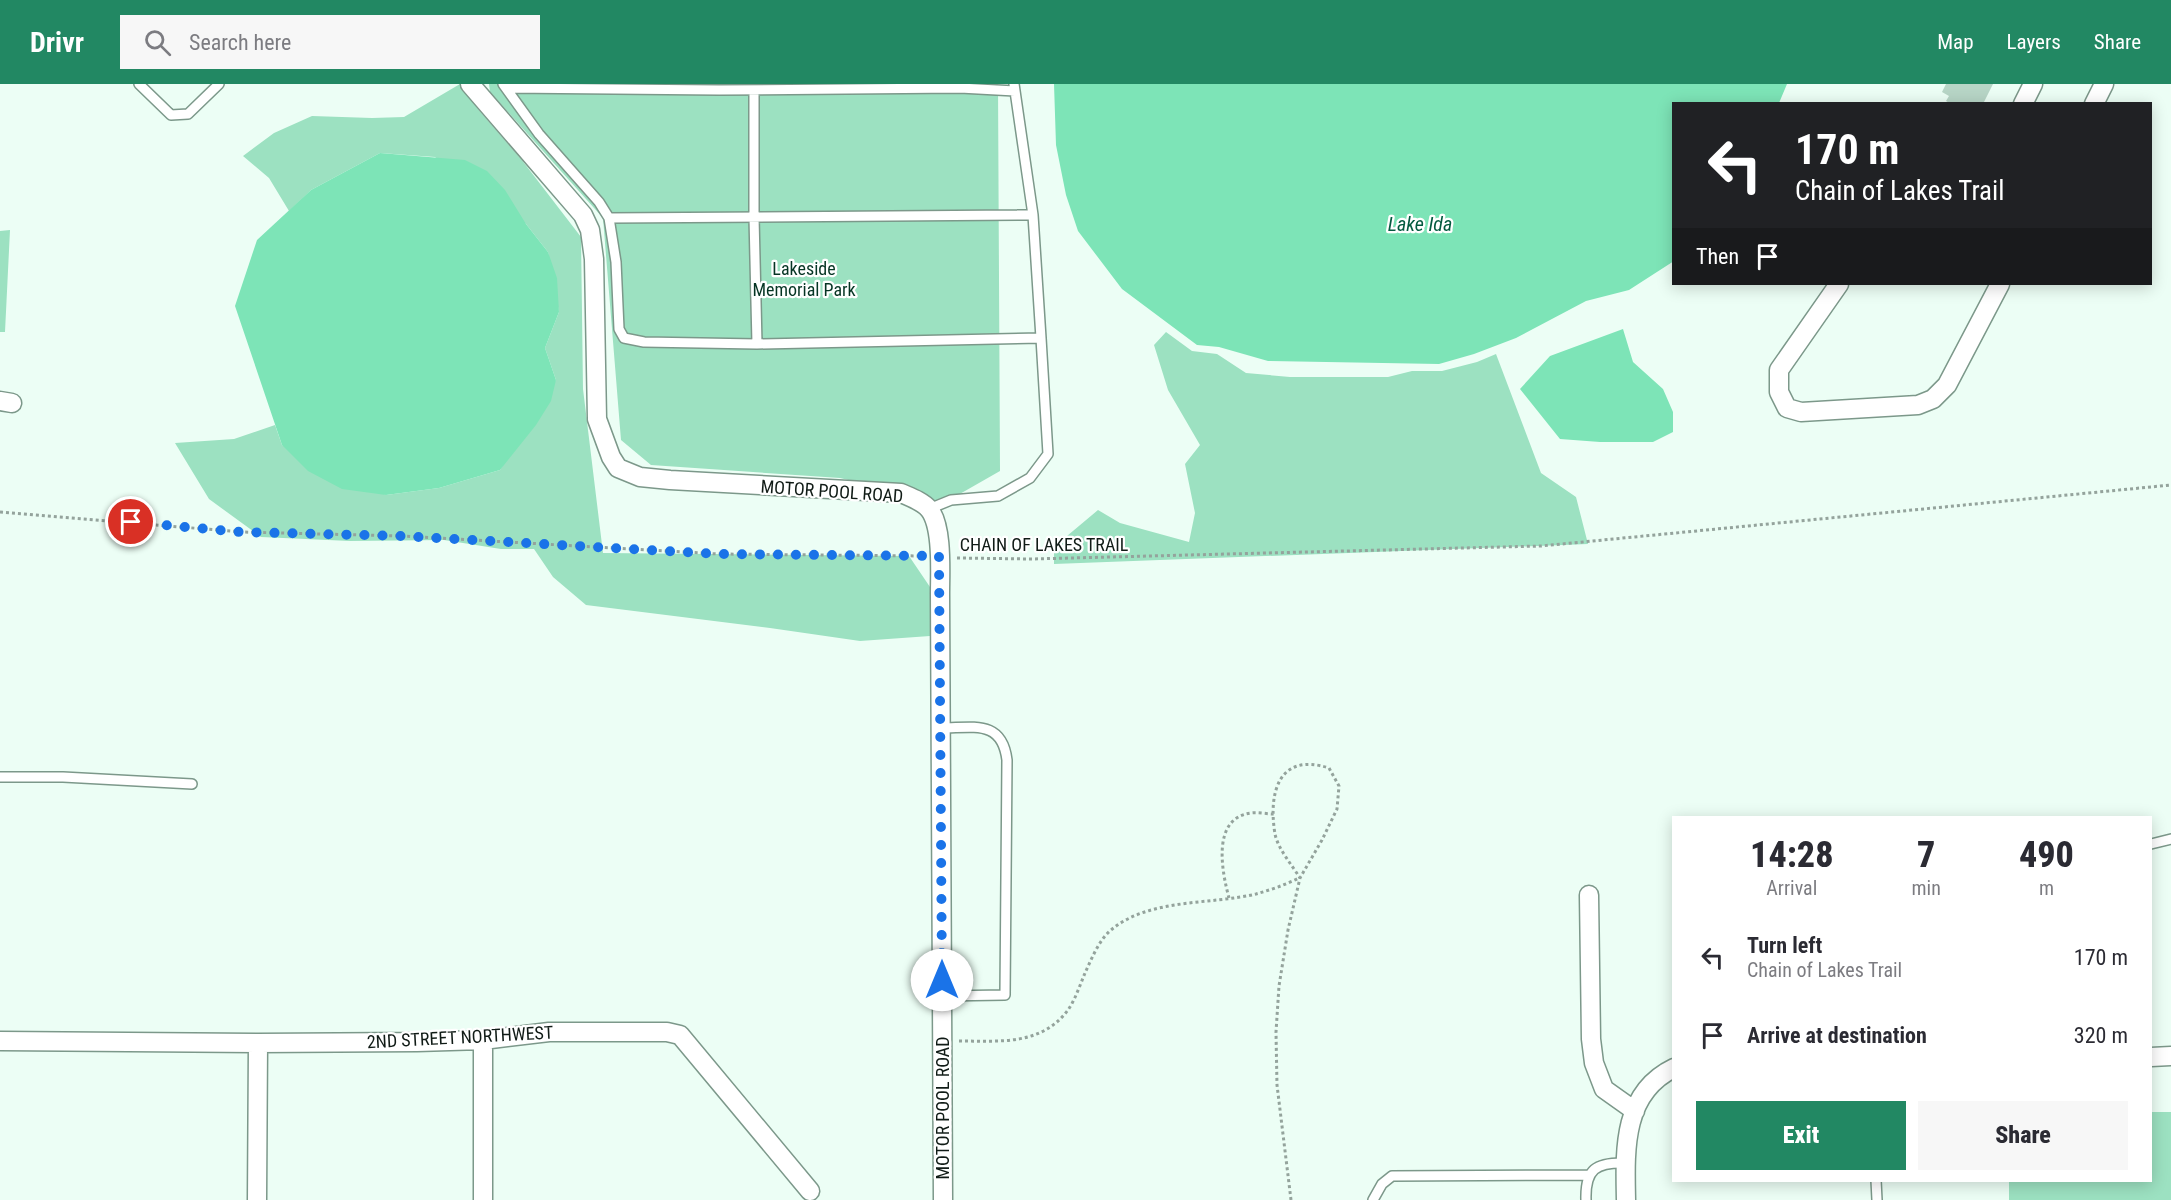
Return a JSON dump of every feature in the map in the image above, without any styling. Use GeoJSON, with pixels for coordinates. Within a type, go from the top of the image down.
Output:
{"type":"FeatureCollection","features":[{"type":"Feature","properties":{"kind":"street","name":"MOTOR POOL ROAD"},"geometry":{"type":"LineString","coordinates":[[470,84],[583,215],[590,230],[594,259],[597,419],[611,457],[618,468],[640,477],[670,480],[900,493],[914,498],[929,509],[935,522],[939,556],[943,1200]]}},
{"type":"Feature","properties":{"kind":"street"},"geometry":{"type":"LineString","coordinates":[[2024,102],[2033,84]]}},
{"type":"Feature","properties":{"kind":"street"},"geometry":{"type":"LineString","coordinates":[[2095,102],[2104,84]]}},
{"type":"Feature","properties":{"kind":"street"},"geometry":{"type":"LineString","coordinates":[[1838,285],[1779,370],[1779,392],[1787,408],[1801,412],[1918,405],[1933,399],[1947,385],[1999,285]]}},
{"type":"Feature","properties":{"kind":"street"},"geometry":{"type":"LineString","coordinates":[[1589,895],[1591,1039],[1594,1063],[1604,1089],[1612,1097],[1635,1111]]}},
{"type":"Feature","properties":{"kind":"street","name":"2ND STREET NORTHWEST"},"geometry":{"type":"LineString","coordinates":[[0,1041],[258,1043],[483,1040],[549,1032],[667,1032],[680,1035],[810,1191]]}},
{"type":"Feature","properties":{"kind":"street"},"geometry":{"type":"LineString","coordinates":[[483,1040],[483,1200]]}},
{"type":"Feature","properties":{"kind":"street"},"geometry":{"type":"LineString","coordinates":[[257,1200],[258,1043]]}},
{"type":"Feature","properties":{"kind":"street"},"geometry":{"type":"LineString","coordinates":[[2152,1057],[2171,1056]]}},
{"type":"Feature","properties":{"kind":"street"},"geometry":{"type":"LineString","coordinates":[[1626,1200],[1628,1128],[1642,1094],[1660,1074],[1672,1069]]}},
{"type":"Feature","properties":{"kind":"lane"},"geometry":{"type":"LineString","coordinates":[[139,84],[171,115],[189,114],[219,84]]}},
{"type":"Feature","properties":{"kind":"lane"},"geometry":{"type":"LineString","coordinates":[[505,86],[754,90],[1015,88],[1033,215],[1048,454],[1030,477],[998,496],[951,500],[929,509]]}},
{"type":"Feature","properties":{"kind":"lane"},"geometry":{"type":"LineString","coordinates":[[505,86],[539,134],[599,202],[609,218],[616,262],[619,329],[624,338],[644,342],[757,344],[1041,338]]}},
{"type":"Feature","properties":{"kind":"lane"},"geometry":{"type":"LineString","coordinates":[[754,90],[757,344]]}},
{"type":"Feature","properties":{"kind":"lane"},"geometry":{"type":"LineString","coordinates":[[609,218],[1033,215]]}},
{"type":"Feature","properties":{"kind":"lane"},"geometry":{"type":"LineString","coordinates":[[941,728],[982,728],[993,731],[1006,748],[1007,760],[1005,995],[942,996]]}},
{"type":"Feature","properties":{"kind":"lane"},"geometry":{"type":"LineString","coordinates":[[0,777],[63,777],[192,784]]}},
{"type":"Feature","properties":{"kind":"lane"},"geometry":{"type":"LineString","coordinates":[[2152,844],[2171,839]]}},
{"type":"Feature","properties":{"kind":"lane"},"geometry":{"type":"LineString","coordinates":[[1586,1200],[1587,1180],[1593,1169],[1599,1165],[1626,1163]]}},
{"type":"Feature","properties":{"kind":"lane"},"geometry":{"type":"LineString","coordinates":[[1373,1200],[1382,1185],[1392,1176],[1590,1175]]}},
{"type":"Feature","properties":{"kind":"lane"},"geometry":{"type":"LineString","coordinates":[[1876,1182],[1877,1200]]}},
{"type":"Feature","properties":{"kind":"path","name":"CHAIN OF LAKES TRAIL"},"geometry":{"type":"LineString","coordinates":[[0,512],[240,532],[402,536],[718,554],[939,556],[987,560],[1032,560],[1541,546],[2171,485]]}},
{"type":"Feature","properties":{"kind":"path"},"geometry":{"type":"LineString","coordinates":[[1291,1200],[1277,1085],[1276,1032],[1279,986],[1299,878],[1322,840],[1336,809],[1339,786],[1329,768],[1315,763],[1300,763],[1288,770],[1280,781],[1274,796],[1275,836],[1299,878]]}},
{"type":"Feature","properties":{"kind":"path"},"geometry":{"type":"LineString","coordinates":[[1229,898],[1223,876],[1222,855],[1224,837],[1230,824],[1240,816],[1251,813],[1274,814]]}},
{"type":"Feature","properties":{"kind":"path"},"geometry":{"type":"LineString","coordinates":[[942,1040],[1002,1041],[1040,1034],[1054,1025],[1069,1008],[1098,947],[1110,931],[1125,921],[1148,910],[1255,894],[1299,878]]}},
{"type":"Feature","properties":{"kind":"green space"},"geometry":{"type":"Polygon","coordinates":[[[460,84],[581,237],[583,389],[603,553],[909,556],[930,587],[930,636],[860,641],[586,605],[553,577],[534,549],[501,549],[444,540],[350,541],[261,537],[209,499],[175,443],[234,439],[275,425],[282,445],[386,495],[439,488],[500,470],[556,380],[545,348],[559,312],[548,252],[526,224],[435,157],[380,153],[311,190],[289,211],[269,178],[243,156],[274,133],[312,116],[404,117],[460,84]]]}},
{"type":"Feature","properties":{"kind":"green space","name":"Lakeside Memorial Park"},"geometry":{"type":"Polygon","coordinates":[[[489,84],[998,84],[1000,471],[944,503],[840,478],[651,465],[621,440],[603,218],[490,92],[489,84]]]}},
{"type":"Feature","properties":{"kind":"green space"},"geometry":{"type":"Polygon","coordinates":[[[10,230],[5,332],[0,332],[0,231],[10,230]]]}},
{"type":"Feature","properties":{"kind":"green space"},"geometry":{"type":"Polygon","coordinates":[[[1166,332],[1192,351],[1217,354],[1246,373],[1290,377],[1388,377],[1412,371],[1442,371],[1477,362],[1496,354],[1541,473],[1576,497],[1588,544],[1054,564],[1054,539],[1067,536],[1098,510],[1120,523],[1189,542],[1195,513],[1185,464],[1200,445],[1168,390],[1154,345],[1166,332]]]}},
{"type":"Feature","properties":{"kind":"green space"},"geometry":{"type":"Polygon","coordinates":[[[2152,1112],[2171,1112],[2171,1200],[2009,1200],[2009,1182],[2152,1182],[2152,1112]]]}},
{"type":"Feature","properties":{"kind":"water","name":"Lake Ida"},"geometry":{"type":"Polygon","coordinates":[[[1054,84],[1787,84],[1779,102],[1672,102],[1672,262],[1629,290],[1586,301],[1516,338],[1439,364],[1268,361],[1219,347],[1197,345],[1122,289],[1078,231],[1066,195],[1056,145],[1054,84]]]}},
{"type":"Feature","properties":{"kind":"water"},"geometry":{"type":"Polygon","coordinates":[[[380,153],[465,160],[487,171],[505,190],[526,224],[548,252],[557,278],[559,312],[545,348],[556,380],[551,401],[536,425],[500,470],[439,488],[386,495],[342,489],[308,471],[282,445],[235,306],[257,240],[311,190],[380,153]]]}},
{"type":"Feature","properties":{"kind":"water"},"geometry":{"type":"Polygon","coordinates":[[[1623,329],[1633,362],[1663,389],[1673,412],[1673,432],[1653,442],[1560,439],[1520,389],[1550,356],[1623,329]]]}},
{"type":"Feature","properties":{"kind":"building"},"geometry":{"type":"Polygon","coordinates":[[[1946,84],[1993,84],[1984,102],[1948,102],[1946,101],[1949,96],[1942,92],[1946,84]]]}},
{"type":"Feature","properties":{"kind":"route"},"geometry":{"type":"LineString","coordinates":[[131,522],[240,532],[402,536],[718,554],[939,556],[942,980]]}}]}
